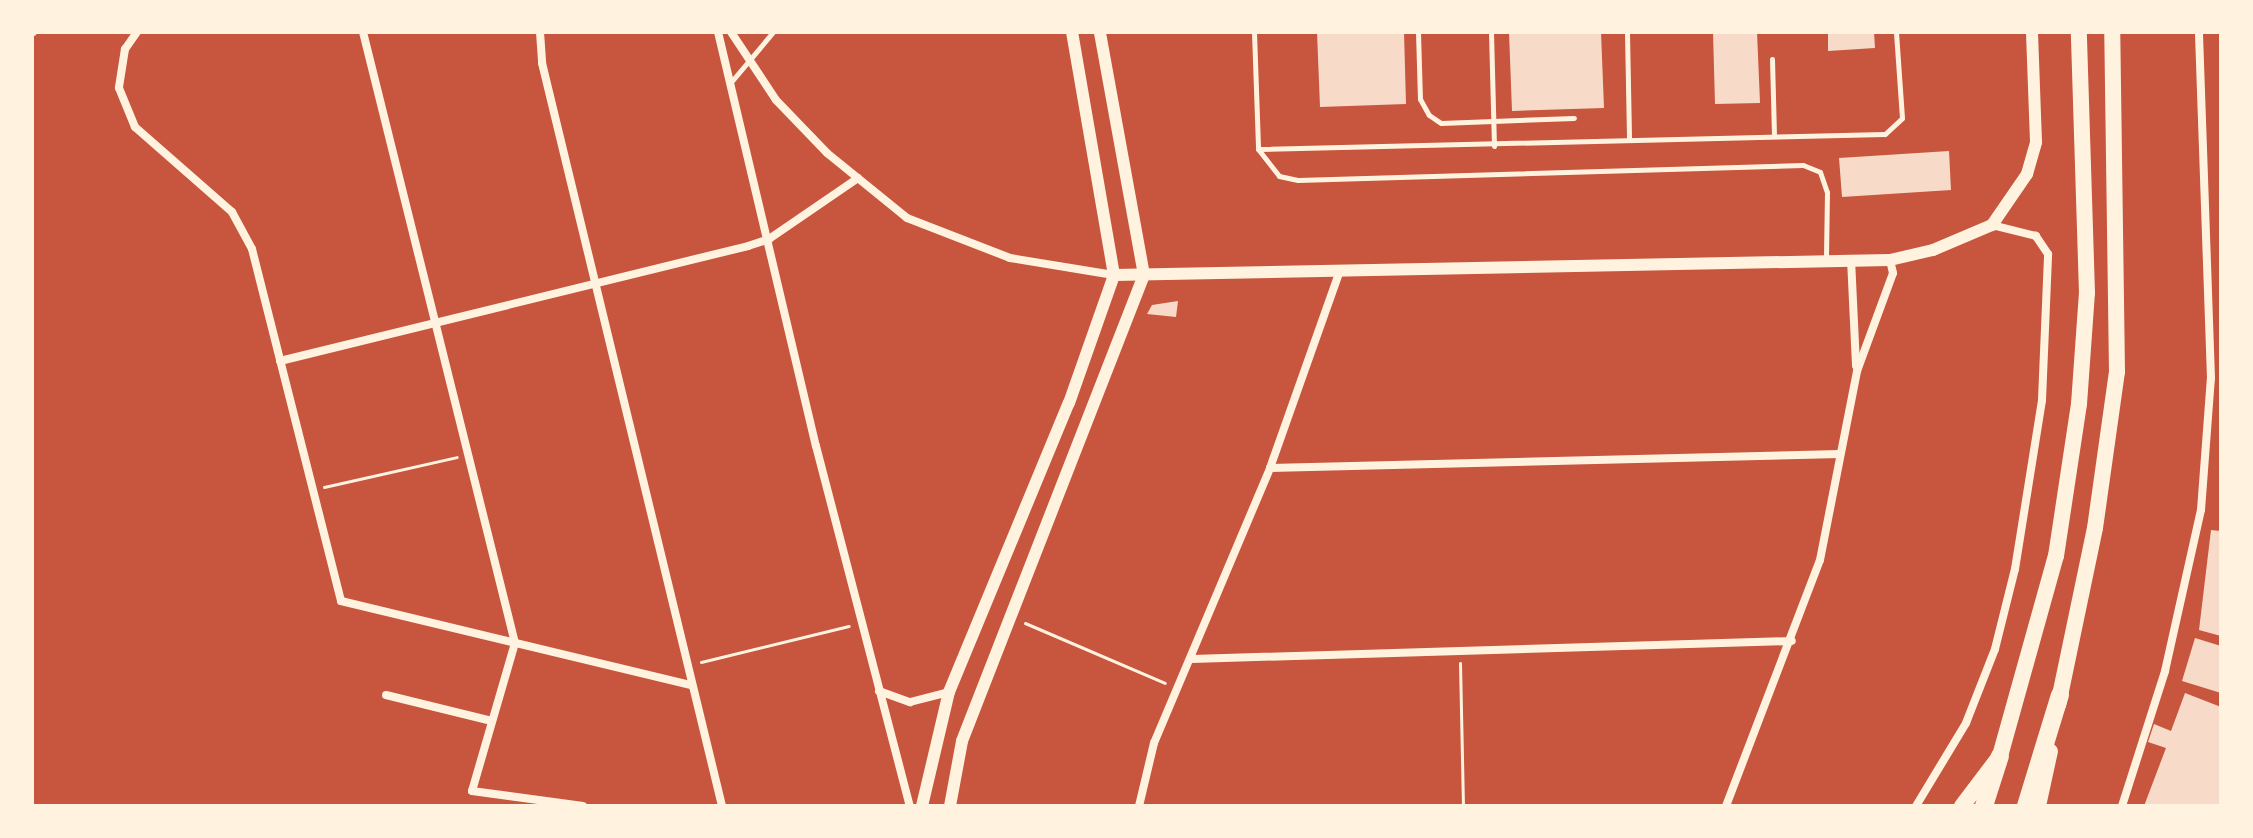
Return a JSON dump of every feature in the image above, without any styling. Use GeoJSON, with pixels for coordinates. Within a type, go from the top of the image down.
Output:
{"type":"FeatureCollection","features":[{"type":"Feature","properties":{"kind":"highway"},"geometry":{"type":"LineString","coordinates":[[1984,806],[2056,556],[2079,404],[2087,293],[2079,32]]}},
{"type":"Feature","properties":{"kind":"highway"},"geometry":{"type":"LineString","coordinates":[[2038,806],[2090,554],[2117,372],[2112,32]]}},
{"type":"Feature","properties":{"kind":"highway"},"geometry":{"type":"LineString","coordinates":[[2026,806],[2060,695]]}},
{"type":"Feature","properties":{"kind":"highway"},"geometry":{"type":"LineString","coordinates":[[1962,806],[2000,756]]}},
{"type":"Feature","properties":{"kind":"street"},"geometry":{"type":"LineString","coordinates":[[137,32],[125,49],[119,88],[135,127],[232,212],[252,249],[341,601],[691,685]]}},
{"type":"Feature","properties":{"kind":"street"},"geometry":{"type":"LineString","coordinates":[[363,32],[515,643],[472,791],[583,806]]}},
{"type":"Feature","properties":{"kind":"street"},"geometry":{"type":"LineString","coordinates":[[540,32],[542,63],[722,806]]}},
{"type":"Feature","properties":{"kind":"street"},"geometry":{"type":"LineString","coordinates":[[718,32],[860,622],[910,806]]}},
{"type":"Feature","properties":{"kind":"street"},"geometry":{"type":"LineString","coordinates":[[731,32],[776,100],[858,178],[907,218],[953,239],[1010,258],[1114,275],[1890,260],[1933,250],[1992,225],[2027,174],[2036,142],[2032,32]]}},
{"type":"Feature","properties":{"kind":"street"},"geometry":{"type":"LineString","coordinates":[[922,806],[949,692],[1069,403],[1114,275],[1072,32]]}},
{"type":"Feature","properties":{"kind":"street"},"geometry":{"type":"LineString","coordinates":[[950,806],[962,741],[1144,275],[1100,32]]}},
{"type":"Feature","properties":{"kind":"street"},"geometry":{"type":"LineString","coordinates":[[2122,806],[2165,671],[2201,510],[2211,378],[2199,32]]}},
{"type":"Feature","properties":{"kind":"street"},"geometry":{"type":"LineString","coordinates":[[280,361],[769,239],[858,178]]}},
{"type":"Feature","properties":{"kind":"street"},"geometry":{"type":"LineString","coordinates":[[1916,806],[1966,723],[1995,649],[2015,569],[2040,414],[2048,254],[2036,236],[1992,225]]}},
{"type":"Feature","properties":{"kind":"street"},"geometry":{"type":"LineString","coordinates":[[1851,259],[1857,371]]}},
{"type":"Feature","properties":{"kind":"street"},"geometry":{"type":"LineString","coordinates":[[1726,806],[1792,641],[1820,560],[1857,371],[1893,273],[1890,260]]}},
{"type":"Feature","properties":{"kind":"street"},"geometry":{"type":"LineString","coordinates":[[1139,806],[1154,743],[1270,468],[1340,270]]}},
{"type":"Feature","properties":{"kind":"street"},"geometry":{"type":"LineString","coordinates":[[1270,468],[1840,454]]}},
{"type":"Feature","properties":{"kind":"street"},"geometry":{"type":"LineString","coordinates":[[1192,659],[1459,655],[1792,641]]}},
{"type":"Feature","properties":{"kind":"street"},"geometry":{"type":"LineString","coordinates":[[879,691],[910,702],[949,692]]}},
{"type":"Feature","properties":{"kind":"street"},"geometry":{"type":"LineString","coordinates":[[386,695],[492,721]]}},
{"type":"Feature","properties":{"kind":"lane"},"geometry":{"type":"LineString","coordinates":[[731,82],[748,58],[773,32]]}},
{"type":"Feature","properties":{"kind":"lane"},"geometry":{"type":"LineString","coordinates":[[1254,32],[1258,149],[1279,176],[1298,180],[1803,165],[1820,172],[1827,192],[1826,260]]}},
{"type":"Feature","properties":{"kind":"lane"},"geometry":{"type":"LineString","coordinates":[[1418,32],[1420,99],[1429,115],[1441,123],[1574,118]]}},
{"type":"Feature","properties":{"kind":"lane"},"geometry":{"type":"LineString","coordinates":[[1491,32],[1494,146]]}},
{"type":"Feature","properties":{"kind":"lane"},"geometry":{"type":"LineString","coordinates":[[1627,32],[1629,140]]}},
{"type":"Feature","properties":{"kind":"lane"},"geometry":{"type":"LineString","coordinates":[[1258,149],[1494,146],[1774,135],[1885,134],[1902,118],[1896,32]]}},
{"type":"Feature","properties":{"kind":"lane"},"geometry":{"type":"LineString","coordinates":[[1772,59],[1774,135]]}},
{"type":"Feature","properties":{"kind":"path"},"geometry":{"type":"LineString","coordinates":[[313,489],[468,455]]}},
{"type":"Feature","properties":{"kind":"path"},"geometry":{"type":"LineString","coordinates":[[1010,617],[1177,688]]}},
{"type":"Feature","properties":{"kind":"path"},"geometry":{"type":"LineString","coordinates":[[687,665],[860,622]]}},
{"type":"Feature","properties":{"kind":"path"},"geometry":{"type":"LineString","coordinates":[[1459,655],[1463,806]]}},
{"type":"Feature","properties":{"kind":"building"},"geometry":{"type":"Polygon","coordinates":[[[1317,32],[1404,32],[1406,104],[1320,107],[1317,32]]]}},
{"type":"Feature","properties":{"kind":"building"},"geometry":{"type":"Polygon","coordinates":[[[1509,32],[1601,32],[1604,108],[1512,111],[1509,32]]]}},
{"type":"Feature","properties":{"kind":"building"},"geometry":{"type":"Polygon","coordinates":[[[1713,32],[1757,32],[1760,103],[1715,104],[1713,32]]]}},
{"type":"Feature","properties":{"kind":"building"},"geometry":{"type":"Polygon","coordinates":[[[1828,32],[1874,32],[1875,48],[1828,51],[1828,32]]]}},
{"type":"Feature","properties":{"kind":"building"},"geometry":{"type":"Polygon","coordinates":[[[1949,151],[1951,190],[1842,197],[1839,158],[1949,151]]]}},
{"type":"Feature","properties":{"kind":"building"},"geometry":{"type":"Polygon","coordinates":[[[1178,301],[1176,317],[1147,314],[1152,305],[1178,301]]]}},
{"type":"Feature","properties":{"kind":"building"},"geometry":{"type":"Polygon","coordinates":[[[2211,530],[2221,531],[2221,636],[2199,630],[2211,530]]]}},
{"type":"Feature","properties":{"kind":"building"},"geometry":{"type":"Polygon","coordinates":[[[2195,638],[2221,646],[2221,693],[2182,681],[2195,638]]]}},
{"type":"Feature","properties":{"kind":"building"},"geometry":{"type":"Polygon","coordinates":[[[2185,693],[2221,707],[2221,806],[2144,806],[2166,748],[2148,742],[2154,724],[2171,731],[2185,693]]]}}]}
